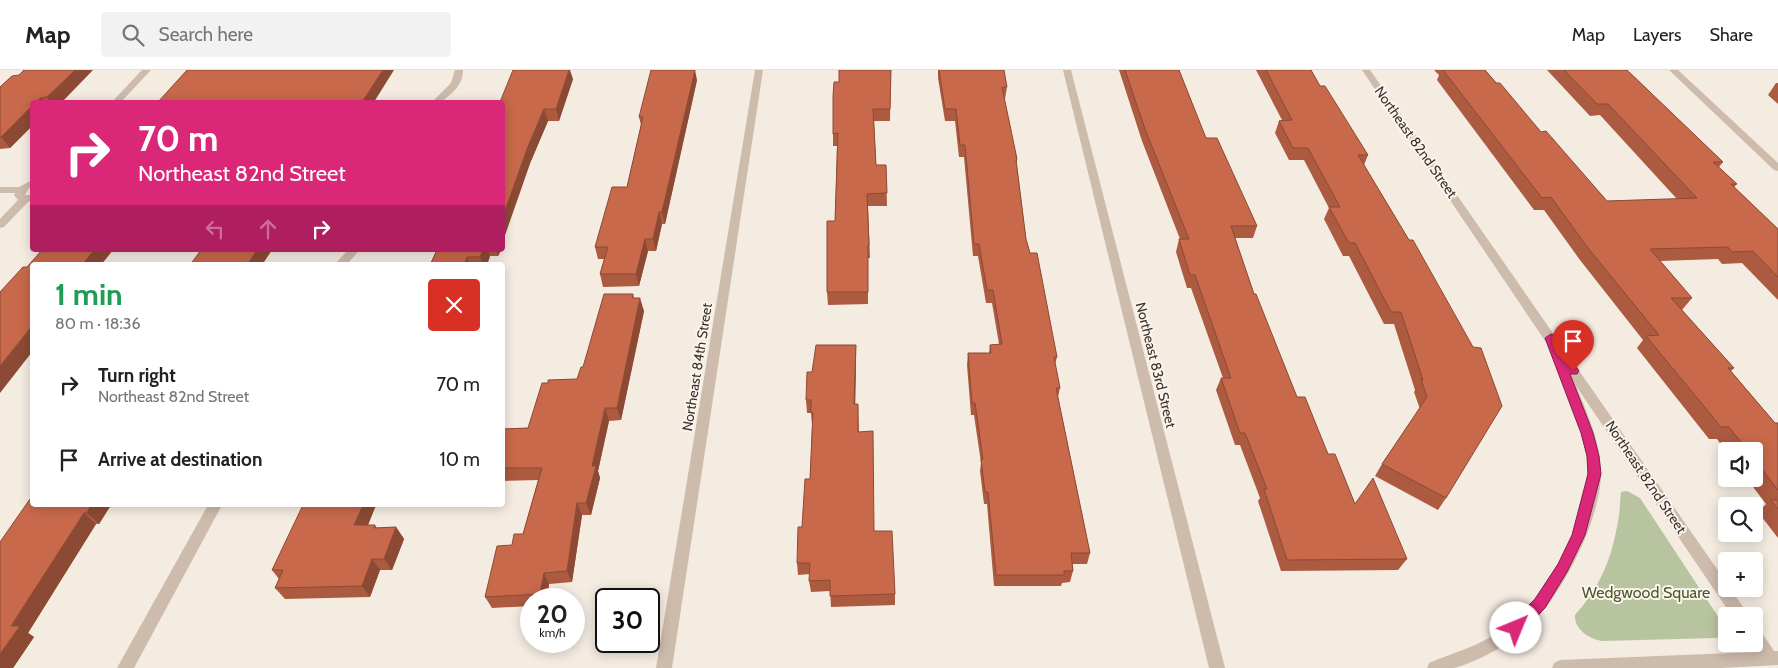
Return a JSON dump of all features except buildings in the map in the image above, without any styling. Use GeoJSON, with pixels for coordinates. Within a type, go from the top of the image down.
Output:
{"type":"FeatureCollection","features":[{"type":"Feature","properties":{"kind":"street"},"geometry":{"type":"LineString","coordinates":[[118,100],[147,70]]}},
{"type":"Feature","properties":{"kind":"street"},"geometry":{"type":"LineString","coordinates":[[438,100],[456,83],[460,76],[459,70]]}},
{"type":"Feature","properties":{"kind":"street","name":"Northeast 84th Street"},"geometry":{"type":"LineString","coordinates":[[664,668],[760,70]]}},
{"type":"Feature","properties":{"kind":"street","name":"Northeast 83rd Street"},"geometry":{"type":"LineString","coordinates":[[1067,70],[1217,668]]}},
{"type":"Feature","properties":{"kind":"street","name":"Northeast 82nd Street"},"geometry":{"type":"LineString","coordinates":[[1366,70],[1735,607]]}},
{"type":"Feature","properties":{"kind":"street"},"geometry":{"type":"LineString","coordinates":[[1673,70],[1778,168]]}},
{"type":"Feature","properties":{"kind":"street"},"geometry":{"type":"LineString","coordinates":[[0,190],[26,195]]}},
{"type":"Feature","properties":{"kind":"street"},"geometry":{"type":"LineString","coordinates":[[0,225],[26,195]]}},
{"type":"Feature","properties":{"kind":"street"},"geometry":{"type":"LineString","coordinates":[[343,262],[352,252]]}},
{"type":"Feature","properties":{"kind":"street","name":"Northeast 82nd Street"},"geometry":{"type":"LineString","coordinates":[[1436,668],[1507,636],[1525,620],[1540,603],[1563,568],[1579,535],[1594,474],[1593,456],[1587,433],[1551,338]]}},
{"type":"Feature","properties":{"kind":"street"},"geometry":{"type":"LineString","coordinates":[[125,668],[214,507]]}},
{"type":"Feature","properties":{"kind":"street"},"geometry":{"type":"LineString","coordinates":[[1763,645],[1774,658]]}},
{"type":"Feature","properties":{"kind":"street"},"geometry":{"type":"LineString","coordinates":[[1560,668],[1774,658]]}},
{"type":"Feature","properties":{"kind":"green space","name":"Wedgwood Square"},"geometry":{"type":"Polygon","coordinates":[[[1627,491],[1640,498],[1718,616],[1718,638],[1602,641],[1588,636],[1577,625],[1575,615],[1599,581],[1610,556],[1616,530],[1621,492],[1627,491]]]}},
{"type":"Feature","properties":{"kind":"route"},"geometry":{"type":"LineString","coordinates":[[1516,628],[1540,603],[1563,568],[1579,535],[1588,503],[1594,474],[1593,456],[1587,433],[1551,338],[1573,371]]}}]}
